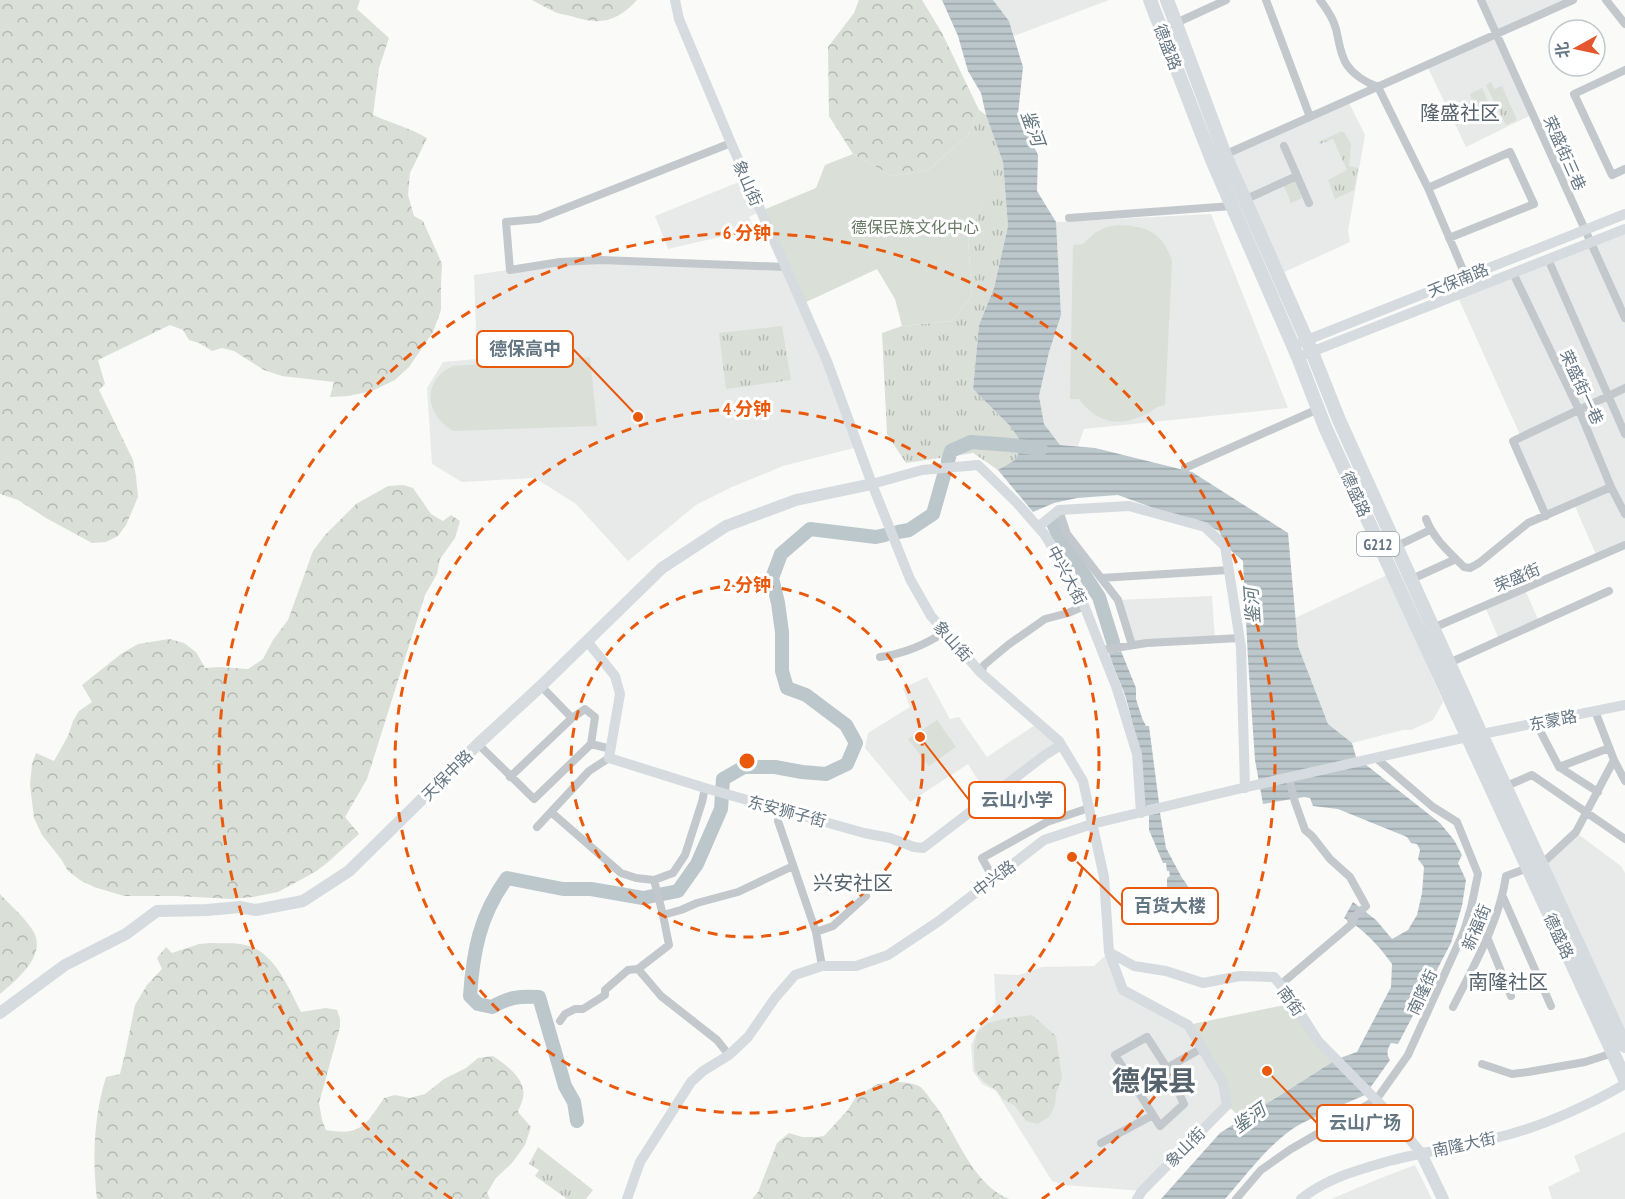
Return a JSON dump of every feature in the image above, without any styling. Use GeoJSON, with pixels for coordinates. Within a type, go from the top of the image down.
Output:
{"type":"FeatureCollection","features":[{"type":"Feature","properties":{"kind":"highway","name":"德盛路"},"geometry":{"type":"LineString","coordinates":[[1150,0],[1218,158],[1232,206],[1318,409],[1419,634],[1474,736],[1619,1050],[1625,1082]]}},
{"type":"Feature","properties":{"kind":"highway","name":"G212"},"geometry":{"type":"LineString","coordinates":[[1167,0],[1218,158],[1245,200],[1339,420],[1449,663],[1474,736]]}},
{"type":"Feature","properties":{"kind":"main road","name":"天保中路"},"geometry":{"type":"LineString","coordinates":[[0,1013],[65,965],[126,934],[157,911],[240,907],[256,910],[303,901],[349,871],[662,568],[726,526],[796,500],[872,484]]}},
{"type":"Feature","properties":{"kind":"main road"},"geometry":{"type":"LineString","coordinates":[[1421,1153],[1443,1199]]}},
{"type":"Feature","properties":{"kind":"street","name":"象山街"},"geometry":{"type":"LineString","coordinates":[[675,0],[679,19],[730,144],[827,362],[910,579],[931,616],[981,673],[1059,741],[1083,781],[1104,877],[1109,951],[1124,990],[1188,1025],[1223,1083],[1227,1105],[1142,1191],[1137,1199]]}},
{"type":"Feature","properties":{"kind":"street"},"geometry":{"type":"LineString","coordinates":[[1176,24],[1226,0]]}},
{"type":"Feature","properties":{"kind":"street"},"geometry":{"type":"LineString","coordinates":[[1266,0],[1310,117]]}},
{"type":"Feature","properties":{"kind":"street"},"geometry":{"type":"LineString","coordinates":[[1320,0],[1332,19],[1343,58],[1348,67],[1366,82],[1378,87],[1428,188],[1466,277]]}},
{"type":"Feature","properties":{"kind":"street","name":"荣盛街三巷"},"geometry":{"type":"LineString","coordinates":[[1481,0],[1625,318]]}},
{"type":"Feature","properties":{"kind":"street"},"geometry":{"type":"LineString","coordinates":[[1218,158],[1573,0]]}},
{"type":"Feature","properties":{"kind":"street"},"geometry":{"type":"LineString","coordinates":[[1606,0],[1625,24]]}},
{"type":"Feature","properties":{"kind":"street"},"geometry":{"type":"LineString","coordinates":[[1625,70],[1574,94],[1612,175],[1625,169]]}},
{"type":"Feature","properties":{"kind":"street"},"geometry":{"type":"LineString","coordinates":[[730,144],[538,219],[506,222],[510,270],[560,262],[601,260],[786,267]]}},
{"type":"Feature","properties":{"kind":"street"},"geometry":{"type":"LineString","coordinates":[[1284,146],[1309,203]]}},
{"type":"Feature","properties":{"kind":"street"},"geometry":{"type":"LineString","coordinates":[[1428,188],[1510,152],[1534,204],[1449,238]]}},
{"type":"Feature","properties":{"kind":"street"},"geometry":{"type":"LineString","coordinates":[[1245,200],[1297,176]]}},
{"type":"Feature","properties":{"kind":"street"},"geometry":{"type":"LineString","coordinates":[[1069,218],[1232,206]]}},
{"type":"Feature","properties":{"kind":"street","name":"天保南路"},"geometry":{"type":"LineString","coordinates":[[1295,352],[1466,277],[1625,214]]}},
{"type":"Feature","properties":{"kind":"street","name":"天保南路"},"geometry":{"type":"LineString","coordinates":[[1309,346],[1513,273],[1625,229]]}},
{"type":"Feature","properties":{"kind":"street"},"geometry":{"type":"LineString","coordinates":[[1548,259],[1625,434]]}},
{"type":"Feature","properties":{"kind":"street","name":"荣盛街一巷"},"geometry":{"type":"LineString","coordinates":[[1513,273],[1579,410],[1611,487],[1625,514]]}},
{"type":"Feature","properties":{"kind":"street"},"geometry":{"type":"LineString","coordinates":[[1546,516],[1513,441],[1625,388]]}},
{"type":"Feature","properties":{"kind":"street"},"geometry":{"type":"LineString","coordinates":[[1185,468],[1318,409]]}},
{"type":"Feature","properties":{"kind":"street","name":"中兴大街"},"geometry":{"type":"LineString","coordinates":[[872,484],[922,470],[978,465],[1017,502],[1038,527],[1080,595],[1117,689],[1137,754],[1140,813]]}},
{"type":"Feature","properties":{"kind":"street"},"geometry":{"type":"LineString","coordinates":[[1426,519],[1430,530],[1456,559],[1464,567],[1470,568],[1528,524],[1611,487]]}},
{"type":"Feature","properties":{"kind":"street"},"geometry":{"type":"LineString","coordinates":[[1038,527],[1059,510],[1130,506],[1205,527],[1225,546],[1241,647],[1250,787]]}},
{"type":"Feature","properties":{"kind":"street"},"geometry":{"type":"LineString","coordinates":[[1059,510],[1067,534],[1118,600],[1132,645]]}},
{"type":"Feature","properties":{"kind":"street"},"geometry":{"type":"LineString","coordinates":[[1397,546],[1430,530]]}},
{"type":"Feature","properties":{"kind":"street","name":"荣盛街"},"geometry":{"type":"LineString","coordinates":[[1419,634],[1625,545]]}},
{"type":"Feature","properties":{"kind":"street"},"geometry":{"type":"LineString","coordinates":[[1412,579],[1456,559]]}},
{"type":"Feature","properties":{"kind":"street"},"geometry":{"type":"LineString","coordinates":[[1101,578],[1229,570]]}},
{"type":"Feature","properties":{"kind":"street"},"geometry":{"type":"LineString","coordinates":[[1449,663],[1609,591]]}},
{"type":"Feature","properties":{"kind":"street"},"geometry":{"type":"LineString","coordinates":[[981,673],[984,665],[1008,645],[1045,620],[1084,606]]}},
{"type":"Feature","properties":{"kind":"street"},"geometry":{"type":"LineString","coordinates":[[880,657],[898,655],[944,632]]}},
{"type":"Feature","properties":{"kind":"street"},"geometry":{"type":"LineString","coordinates":[[1102,650],[1147,643],[1240,638]]}},
{"type":"Feature","properties":{"kind":"street"},"geometry":{"type":"LineString","coordinates":[[537,827],[589,771],[610,753],[620,694],[615,676],[587,642]]}},
{"type":"Feature","properties":{"kind":"street"},"geometry":{"type":"LineString","coordinates":[[541,687],[572,718]]}},
{"type":"Feature","properties":{"kind":"street","name":"东蒙路"},"geometry":{"type":"LineString","coordinates":[[1474,736],[1625,705]]}},
{"type":"Feature","properties":{"kind":"street"},"geometry":{"type":"LineString","coordinates":[[478,744],[510,777],[534,799],[591,744],[595,717],[585,709],[572,718],[510,777]]}},
{"type":"Feature","properties":{"kind":"street"},"geometry":{"type":"LineString","coordinates":[[1595,711],[1614,760],[1625,781]]}},
{"type":"Feature","properties":{"kind":"street"},"geometry":{"type":"LineString","coordinates":[[1536,723],[1559,767],[1598,792]]}},
{"type":"Feature","properties":{"kind":"street","name":"中兴路"},"geometry":{"type":"LineString","coordinates":[[627,1199],[640,1162],[691,1082],[703,1071],[729,1055],[748,1037],[775,998],[795,975],[822,966],[856,966],[888,955],[939,921],[1044,840],[1092,824],[1474,736]]}},
{"type":"Feature","properties":{"kind":"street"},"geometry":{"type":"LineString","coordinates":[[591,744],[610,753]]}},
{"type":"Feature","properties":{"kind":"street","name":"东安狮子街"},"geometry":{"type":"LineString","coordinates":[[610,753],[705,788],[923,849],[1061,745]]}},
{"type":"Feature","properties":{"kind":"street"},"geometry":{"type":"LineString","coordinates":[[1559,767],[1609,748]]}},
{"type":"Feature","properties":{"kind":"street","name":"南隆街"},"geometry":{"type":"LineString","coordinates":[[1236,1199],[1261,1170],[1291,1149],[1376,1100],[1408,1054],[1464,931],[1478,874],[1457,822],[1433,807],[1376,758]]}},
{"type":"Feature","properties":{"kind":"street"},"geometry":{"type":"LineString","coordinates":[[1534,865],[1547,859],[1576,832],[1614,760]]}},
{"type":"Feature","properties":{"kind":"street"},"geometry":{"type":"LineString","coordinates":[[1498,789],[1532,775],[1625,839]]}},
{"type":"Feature","properties":{"kind":"street"},"geometry":{"type":"LineString","coordinates":[[1280,985],[1352,924],[1351,920],[1366,906],[1350,877],[1330,859],[1305,830],[1289,778]]}},
{"type":"Feature","properties":{"kind":"street"},"geometry":{"type":"LineString","coordinates":[[551,812],[621,873],[654,880],[673,873],[685,855],[705,788]]}},
{"type":"Feature","properties":{"kind":"street"},"geometry":{"type":"LineString","coordinates":[[993,878],[982,858],[1047,822],[1089,808]]}},
{"type":"Feature","properties":{"kind":"street"},"geometry":{"type":"LineString","coordinates":[[780,809],[778,821],[816,932],[822,966]]}},
{"type":"Feature","properties":{"kind":"street","name":"新福街"},"geometry":{"type":"LineString","coordinates":[[1453,1007],[1487,937],[1503,897],[1506,876],[1534,865]]}},
{"type":"Feature","properties":{"kind":"street"},"geometry":{"type":"LineString","coordinates":[[663,915],[738,892],[793,866]]}},
{"type":"Feature","properties":{"kind":"street"},"geometry":{"type":"LineString","coordinates":[[560,1021],[565,1014],[575,1009],[583,1009],[605,995],[605,990],[628,970],[638,969],[669,945],[654,880]]}},
{"type":"Feature","properties":{"kind":"street"},"geometry":{"type":"LineString","coordinates":[[816,932],[833,926],[866,896]]}},
{"type":"Feature","properties":{"kind":"street"},"geometry":{"type":"LineString","coordinates":[[1503,897],[1551,1006]]}},
{"type":"Feature","properties":{"kind":"street"},"geometry":{"type":"LineString","coordinates":[[1487,937],[1511,996]]}},
{"type":"Feature","properties":{"kind":"street","name":"南街"},"geometry":{"type":"LineString","coordinates":[[1109,951],[1134,966],[1166,971],[1203,983],[1240,976],[1274,977],[1288,994],[1318,1041],[1365,1088],[1421,1153]]}},
{"type":"Feature","properties":{"kind":"street"},"geometry":{"type":"LineString","coordinates":[[638,969],[661,996],[717,1040],[729,1055]]}},
{"type":"Feature","properties":{"kind":"street"},"geometry":{"type":"LineString","coordinates":[[1147,1037],[1167,1068],[1184,1104],[1160,1126],[1153,1115],[1115,1055],[1147,1037]]}},
{"type":"Feature","properties":{"kind":"street"},"geometry":{"type":"LineString","coordinates":[[1167,1068],[1202,1048]]}},
{"type":"Feature","properties":{"kind":"street"},"geometry":{"type":"LineString","coordinates":[[1482,1064],[1512,1074],[1585,1062],[1619,1050]]}},
{"type":"Feature","properties":{"kind":"street","name":"南隆大街"},"geometry":{"type":"LineString","coordinates":[[1301,1199],[1315,1188],[1350,1172],[1421,1153],[1509,1134],[1551,1120],[1610,1093],[1625,1082]]}},
{"type":"Feature","properties":{"kind":"street"},"geometry":{"type":"LineString","coordinates":[[1101,1143],[1153,1115]]}},
{"type":"Feature","properties":{"kind":"shaded area"},"geometry":{"type":"Polygon","coordinates":[[[993,0],[1109,0],[1014,36],[1009,21],[993,0]]]}},
{"type":"Feature","properties":{"kind":"shaded area"},"geometry":{"type":"Polygon","coordinates":[[[1481,0],[1573,0],[1497,35],[1481,0]]]}},
{"type":"Feature","properties":{"kind":"shaded area"},"geometry":{"type":"Polygon","coordinates":[[[1497,35],[1533,114],[1466,147],[1427,66],[1497,35]]]}},
{"type":"Feature","properties":{"kind":"shaded area"},"geometry":{"type":"Polygon","coordinates":[[[1348,101],[1365,135],[1348,231],[1350,242],[1278,275],[1225,155],[1348,101]]]}},
{"type":"Feature","properties":{"kind":"shaded area"},"geometry":{"type":"Polygon","coordinates":[[[746,179],[761,211],[749,217],[754,229],[668,249],[655,216],[746,179]]]}},
{"type":"Feature","properties":{"kind":"shaded area"},"geometry":{"type":"Polygon","coordinates":[[[1211,214],[1288,408],[1084,429],[1078,446],[1060,445],[1044,424],[1039,396],[1049,352],[1061,315],[1056,222],[1211,214]]]}},
{"type":"Feature","properties":{"kind":"shaded area"},"geometry":{"type":"Polygon","coordinates":[[[1625,229],[1625,545],[1597,557],[1574,504],[1546,516],[1513,441],[1521,437],[1457,295],[1625,229]]]}},
{"type":"Feature","properties":{"kind":"shaded area"},"geometry":{"type":"Polygon","coordinates":[[[560,262],[786,267],[858,447],[783,466],[732,487],[696,505],[628,561],[576,504],[535,478],[462,482],[432,464],[427,388],[443,362],[477,359],[474,275],[560,262]]]}},
{"type":"Feature","properties":{"kind":"shaded area"},"geometry":{"type":"Polygon","coordinates":[[[1387,575],[1443,702],[1433,720],[1411,730],[1352,743],[1328,724],[1298,646],[1295,618],[1387,575]]]}},
{"type":"Feature","properties":{"kind":"shaded area"},"geometry":{"type":"Polygon","coordinates":[[[1525,590],[1539,621],[1499,639],[1485,607],[1525,590]]]}},
{"type":"Feature","properties":{"kind":"shaded area"},"geometry":{"type":"Polygon","coordinates":[[[1212,596],[1215,639],[1132,645],[1118,600],[1212,596]]]}},
{"type":"Feature","properties":{"kind":"shaded area"},"geometry":{"type":"Polygon","coordinates":[[[927,677],[950,719],[959,717],[987,757],[1038,723],[1059,741],[988,796],[968,764],[910,802],[865,748],[868,733],[910,707],[903,688],[927,677]]]}},
{"type":"Feature","properties":{"kind":"shaded area"},"geometry":{"type":"Polygon","coordinates":[[[1578,834],[1621,866],[1625,873],[1625,1037],[1545,863],[1578,834]]]}},
{"type":"Feature","properties":{"kind":"shaded area"},"geometry":{"type":"Polygon","coordinates":[[[1109,952],[1124,990],[1188,1025],[1223,1083],[1224,1108],[1142,1191],[1064,1185],[1052,1181],[996,1091],[982,1084],[973,1071],[971,1045],[978,1029],[996,1013],[994,974],[1019,975],[1042,967],[1094,966],[1109,952]]]}},
{"type":"Feature","properties":{"kind":"shaded area"},"geometry":{"type":"Polygon","coordinates":[[[1625,1132],[1625,1199],[1552,1199],[1548,1187],[1580,1171],[1574,1156],[1625,1132]]]}},
{"type":"Feature","properties":{"kind":"shaded area"},"geometry":{"type":"Polygon","coordinates":[[[1415,1165],[1432,1199],[1331,1199],[1381,1178],[1415,1165]]]}},
{"type":"Feature","properties":{"kind":"green space"},"geometry":{"type":"Polygon","coordinates":[[[0,0],[360,0],[357,9],[389,38],[379,68],[373,115],[427,138],[410,173],[408,195],[414,216],[423,221],[442,264],[441,310],[433,332],[409,367],[395,380],[372,391],[330,397],[334,382],[282,376],[264,370],[234,351],[222,348],[212,351],[189,340],[183,330],[170,325],[98,360],[105,384],[99,390],[133,460],[138,497],[126,525],[118,536],[106,542],[92,543],[18,500],[0,494],[0,0]]]}},
{"type":"Feature","properties":{"kind":"green space"},"geometry":{"type":"Polygon","coordinates":[[[532,0],[637,0],[615,17],[590,21],[557,13],[532,0]]]}},
{"type":"Feature","properties":{"kind":"green space"},"geometry":{"type":"Polygon","coordinates":[[[859,0],[922,0],[942,33],[979,110],[968,135],[928,170],[892,176],[853,154],[829,116],[828,47],[854,13],[859,0]]]}},
{"type":"Feature","properties":{"kind":"green space"},"geometry":{"type":"Polygon","coordinates":[[[1491,82],[1494,89],[1502,86],[1517,120],[1506,125],[1486,85],[1491,82]]]}},
{"type":"Feature","properties":{"kind":"green space"},"geometry":{"type":"Polygon","coordinates":[[[1482,88],[1494,114],[1480,120],[1470,94],[1482,88]]]}},
{"type":"Feature","properties":{"kind":"green space"},"geometry":{"type":"Polygon","coordinates":[[[979,110],[986,115],[1003,161],[1008,226],[994,288],[979,325],[973,389],[1011,427],[1023,445],[1015,460],[998,470],[973,453],[906,463],[887,434],[882,333],[902,326],[951,321],[972,296],[968,241],[983,202],[979,131],[968,135],[979,110]]]}},
{"type":"Feature","properties":{"kind":"green space","name":"德保民族文化中心"},"geometry":{"type":"Polygon","coordinates":[[[979,131],[992,158],[994,178],[968,241],[972,296],[951,321],[902,326],[895,299],[877,269],[802,304],[761,211],[816,188],[825,165],[853,154],[892,176],[928,170],[968,135],[979,131]]]}},
{"type":"Feature","properties":{"kind":"green space"},"geometry":{"type":"Polygon","coordinates":[[[1344,132],[1351,144],[1349,166],[1358,168],[1354,190],[1335,199],[1328,180],[1347,170],[1333,139],[1320,144],[1319,142],[1344,132]]]}},
{"type":"Feature","properties":{"kind":"green space"},"geometry":{"type":"Polygon","coordinates":[[[1295,180],[1302,198],[1291,203],[1284,186],[1295,180]]]}},
{"type":"Feature","properties":{"kind":"green space"},"geometry":{"type":"Polygon","coordinates":[[[1117,225],[1152,232],[1163,243],[1172,261],[1165,405],[1138,418],[1119,422],[1094,414],[1079,399],[1070,399],[1073,245],[1083,244],[1096,232],[1117,225]]]}},
{"type":"Feature","properties":{"kind":"green space"},"geometry":{"type":"Polygon","coordinates":[[[782,326],[791,380],[726,389],[719,333],[782,326]]]}},
{"type":"Feature","properties":{"kind":"green space"},"geometry":{"type":"Polygon","coordinates":[[[590,357],[597,426],[453,431],[436,416],[432,407],[430,397],[436,380],[453,366],[590,357]]]}},
{"type":"Feature","properties":{"kind":"green space"},"geometry":{"type":"Polygon","coordinates":[[[403,485],[413,488],[431,514],[443,521],[451,515],[460,521],[455,538],[440,559],[437,574],[425,595],[367,779],[345,817],[359,834],[315,872],[278,892],[253,897],[232,899],[124,896],[94,887],[68,871],[42,835],[34,818],[30,785],[32,764],[36,753],[54,761],[79,711],[92,702],[82,685],[121,654],[138,644],[169,639],[184,643],[196,652],[205,668],[248,669],[263,659],[273,640],[288,620],[313,551],[325,535],[356,504],[388,486],[403,485]]]}},
{"type":"Feature","properties":{"kind":"green space"},"geometry":{"type":"Polygon","coordinates":[[[937,720],[956,747],[929,766],[908,739],[937,720]]]}},
{"type":"Feature","properties":{"kind":"green space"},"geometry":{"type":"Polygon","coordinates":[[[0,894],[32,929],[37,948],[29,965],[0,994],[0,894]]]}},
{"type":"Feature","properties":{"kind":"green space"},"geometry":{"type":"Polygon","coordinates":[[[199,944],[240,944],[258,950],[281,974],[301,1012],[326,1008],[337,1010],[340,1027],[319,1103],[326,1130],[355,1130],[367,1122],[384,1098],[395,1095],[410,1098],[425,1094],[478,1058],[493,1056],[509,1068],[522,1085],[523,1100],[518,1112],[531,1127],[525,1145],[512,1163],[496,1178],[487,1193],[490,1199],[97,1199],[94,1153],[99,1107],[106,1077],[120,1074],[135,1005],[147,985],[162,969],[157,958],[166,947],[172,953],[199,944]]]}},
{"type":"Feature","properties":{"kind":"green space"},"geometry":{"type":"Polygon","coordinates":[[[1294,1003],[1337,1059],[1242,1119],[1227,1105],[1223,1083],[1188,1025],[1294,1003]]]}},
{"type":"Feature","properties":{"kind":"green space"},"geometry":{"type":"Polygon","coordinates":[[[1032,1015],[1056,1036],[1062,1078],[1050,1116],[1038,1124],[1026,1121],[1015,1106],[1003,1099],[996,1090],[983,1081],[975,1071],[974,1057],[977,1033],[988,1023],[1032,1015]]]}},
{"type":"Feature","properties":{"kind":"green space"},"geometry":{"type":"Polygon","coordinates":[[[891,1082],[912,1084],[923,1089],[984,1181],[1009,1199],[752,1199],[758,1192],[777,1143],[789,1133],[802,1137],[824,1136],[847,1111],[856,1097],[878,1084],[891,1082]]]}},
{"type":"Feature","properties":{"kind":"green space"},"geometry":{"type":"Polygon","coordinates":[[[538,1147],[593,1190],[586,1199],[567,1199],[535,1176],[539,1170],[529,1164],[538,1147]]]}},
{"type":"Feature","properties":{"kind":"water","name":"鉴河"},"geometry":{"type":"Polygon","coordinates":[[[942,0],[993,0],[1009,21],[1023,67],[1018,114],[1038,155],[1037,191],[1056,222],[1061,315],[1049,352],[1039,396],[1044,424],[1060,445],[1095,448],[1192,472],[1288,533],[1298,646],[1328,724],[1352,743],[1356,757],[1440,823],[1454,840],[1462,855],[1458,863],[1466,880],[1462,906],[1451,943],[1398,1044],[1391,1043],[1388,1050],[1390,1060],[1365,1095],[1328,1111],[1325,1108],[1318,1111],[1316,1117],[1289,1131],[1277,1141],[1225,1199],[1161,1199],[1220,1133],[1337,1059],[1357,1052],[1391,987],[1392,964],[1371,938],[1344,918],[1353,902],[1376,920],[1392,939],[1408,930],[1417,915],[1422,893],[1424,867],[1418,859],[1420,850],[1417,844],[1411,843],[1407,837],[1338,809],[1313,806],[1310,798],[1263,804],[1255,760],[1243,561],[1227,547],[1219,531],[1195,519],[1170,514],[1118,495],[1077,498],[1054,503],[1033,512],[998,470],[1015,460],[1023,445],[1011,427],[973,389],[979,325],[994,288],[1008,226],[1003,162],[986,115],[981,93],[968,71],[958,36],[942,0]]]}},
{"type":"Feature","properties":{"kind":"water"},"geometry":{"type":"Polygon","coordinates":[[[1121,651],[1136,688],[1136,699],[1142,718],[1146,726],[1149,726],[1159,803],[1145,806],[1132,720],[1109,653],[1121,651]]]}},
{"type":"Feature","properties":{"kind":"water"},"geometry":{"type":"Polygon","coordinates":[[[1160,813],[1166,848],[1182,878],[1193,891],[1189,897],[1185,894],[1180,896],[1180,901],[1175,902],[1167,887],[1169,871],[1167,871],[1166,863],[1163,863],[1149,830],[1149,815],[1160,813]]]}},
{"type":"Feature","properties":{"kind":"waterway"},"geometry":{"type":"LineString","coordinates":[[948,461],[951,451],[971,442],[1041,449]]}},
{"type":"Feature","properties":{"kind":"waterway"},"geometry":{"type":"LineString","coordinates":[[898,532],[909,530],[933,514],[944,475]]}},
{"type":"Feature","properties":{"kind":"waterway"},"geometry":{"type":"LineString","coordinates":[[1053,523],[1099,597],[1113,642]]}},
{"type":"Feature","properties":{"kind":"waterway"},"geometry":{"type":"LineString","coordinates":[[577,1121],[574,1102],[565,1086],[539,997],[514,998],[492,1007],[478,1004],[470,996],[479,934],[490,906],[507,878],[563,889],[591,889],[643,898],[678,891],[697,864],[721,809],[723,779],[744,767],[775,767],[826,774],[847,764],[856,743],[846,725],[806,695],[787,688],[782,671],[782,632],[772,578],[781,554],[810,529],[876,537],[885,535]]}},
{"type":"Feature","properties":{"kind":"place","name":"德保高中"},"geometry":{"type":"Point","coordinates":[638,417]}},
{"type":"Feature","properties":{"kind":"place","name":"云山小学"},"geometry":{"type":"Point","coordinates":[920,737]}},
{"type":"Feature","properties":{"kind":"place","name":"百货大楼"},"geometry":{"type":"Point","coordinates":[1072,857]}},
{"type":"Feature","properties":{"kind":"place","name":"云山广场"},"geometry":{"type":"Point","coordinates":[1267,1071]}},
{"type":"Feature","properties":{"kind":"district","name":"隆盛社区"},"geometry":{"type":"Point","coordinates":[1460,113]}},
{"type":"Feature","properties":{"kind":"district","name":"兴安社区"},"geometry":{"type":"Point","coordinates":[853,883]}},
{"type":"Feature","properties":{"kind":"district","name":"南隆社区"},"geometry":{"type":"Point","coordinates":[1508,982]}},
{"type":"Feature","properties":{"kind":"district","name":"德保县"},"geometry":{"type":"Point","coordinates":[1154,1080]}}]}
